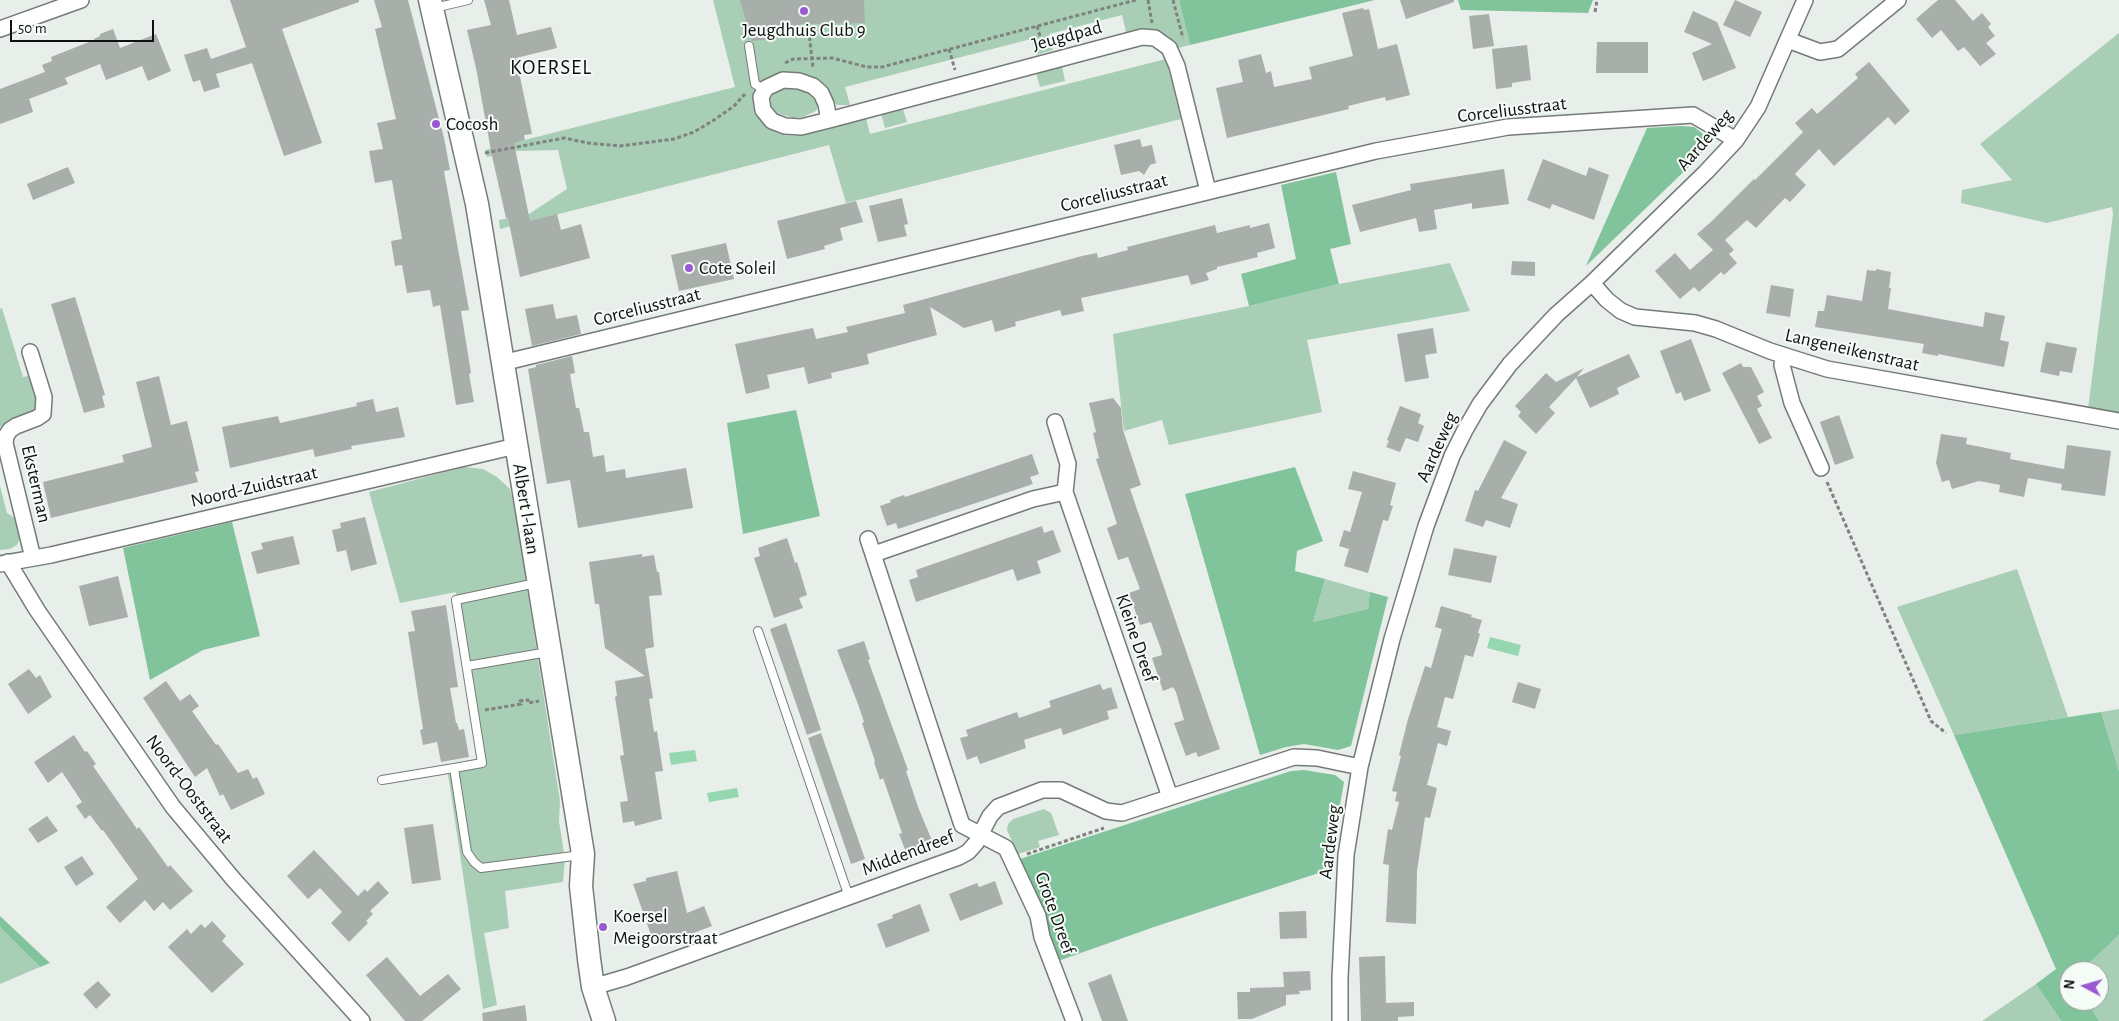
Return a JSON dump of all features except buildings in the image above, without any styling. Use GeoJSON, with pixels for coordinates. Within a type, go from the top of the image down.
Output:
{"type":"FeatureCollection","features":[{"type":"Feature","properties":{"kind":"street"},"geometry":{"type":"LineString","coordinates":[[0,29],[81,0]]}},
{"type":"Feature","properties":{"kind":"street","name":"Aardeweg"},"geometry":{"type":"LineString","coordinates":[[1340,1021],[1340,978],[1346,855],[1360,767],[1392,639],[1426,526],[1452,456],[1465,430],[1494,384],[1510,364],[1556,315],[1592,283],[1706,172],[1736,140],[1758,107],[1805,0]]}},
{"type":"Feature","properties":{"kind":"street"},"geometry":{"type":"LineString","coordinates":[[1788,40],[1820,52],[1838,49],[1898,0]]}},
{"type":"Feature","properties":{"kind":"street","name":"Albert I-laan"},"geometry":{"type":"LineString","coordinates":[[432,4],[477,204],[583,854],[582,902],[593,987],[604,1021]]}},
{"type":"Feature","properties":{"kind":"street","name":"Jeugdpad"},"geometry":{"type":"LineString","coordinates":[[765,90],[761,97],[763,110],[772,121],[785,126],[801,127],[1142,37],[1155,38],[1169,48],[1178,66],[1208,191]]}},
{"type":"Feature","properties":{"kind":"street"},"geometry":{"type":"LineString","coordinates":[[765,90],[783,80],[799,80],[813,86],[822,93],[829,120]]}},
{"type":"Feature","properties":{"kind":"street","name":"Corceliusstraat"},"geometry":{"type":"LineString","coordinates":[[502,362],[1376,151],[1508,127],[1693,115],[1736,140]]}},
{"type":"Feature","properties":{"kind":"street","name":"Langeneikenstraat"},"geometry":{"type":"LineString","coordinates":[[1592,283],[1606,300],[1621,311],[1635,317],[1695,323],[1828,369],[2119,421]]}},
{"type":"Feature","properties":{"kind":"street","name":"Eksterman"},"geometry":{"type":"LineString","coordinates":[[30,352],[44,397],[43,414],[10,430],[6,436],[5,443],[33,558]]}},
{"type":"Feature","properties":{"kind":"street"},"geometry":{"type":"LineString","coordinates":[[1783,355],[1782,365],[1792,403],[1821,468]]}},
{"type":"Feature","properties":{"kind":"street","name":"Kleine Dreef"},"geometry":{"type":"LineString","coordinates":[[1055,422],[1068,464],[1065,492],[1170,797]]}},
{"type":"Feature","properties":{"kind":"street","name":"Noord-Zuidstraat"},"geometry":{"type":"LineString","coordinates":[[4,563],[33,558],[516,446]]}},
{"type":"Feature","properties":{"kind":"street"},"geometry":{"type":"LineString","coordinates":[[874,554],[1033,499],[1065,492]]}},
{"type":"Feature","properties":{"kind":"street"},"geometry":{"type":"LineString","coordinates":[[868,539],[962,825],[980,835]]}},
{"type":"Feature","properties":{"kind":"street","name":"Noord-Ooststraat"},"geometry":{"type":"LineString","coordinates":[[4,563],[173,806],[234,880],[362,1021]]}},
{"type":"Feature","properties":{"kind":"street"},"geometry":{"type":"LineString","coordinates":[[1122,813],[1294,757],[1316,758],[1360,767]]}},
{"type":"Feature","properties":{"kind":"street","name":"Middendreef"},"geometry":{"type":"LineString","coordinates":[[593,987],[627,977],[959,857],[973,847],[990,816],[998,806],[1048,788],[1061,790],[1106,811],[1122,813]]}},
{"type":"Feature","properties":{"kind":"street","name":"Grote Dreef"},"geometry":{"type":"LineString","coordinates":[[980,835],[1006,848],[1013,859],[1038,916],[1042,937],[1074,1021]]}},
{"type":"Feature","properties":{"kind":"lane"},"geometry":{"type":"LineString","coordinates":[[432,4],[468,0]]}},
{"type":"Feature","properties":{"kind":"lane"},"geometry":{"type":"LineString","coordinates":[[749,46],[755,84],[765,90]]}},
{"type":"Feature","properties":{"kind":"lane"},"geometry":{"type":"LineString","coordinates":[[382,780],[482,763],[456,600],[538,583]]}},
{"type":"Feature","properties":{"kind":"lane"},"geometry":{"type":"LineString","coordinates":[[758,631],[849,897]]}},
{"type":"Feature","properties":{"kind":"lane"},"geometry":{"type":"LineString","coordinates":[[467,666],[549,652]]}},
{"type":"Feature","properties":{"kind":"lane"},"geometry":{"type":"LineString","coordinates":[[454,768],[467,852],[481,868],[583,854]]}},
{"type":"Feature","properties":{"kind":"path"},"geometry":{"type":"LineString","coordinates":[[1595,12],[1597,0]]}},
{"type":"Feature","properties":{"kind":"path"},"geometry":{"type":"LineString","coordinates":[[808,24],[814,73],[813,86]]}},
{"type":"Feature","properties":{"kind":"path"},"geometry":{"type":"LineString","coordinates":[[1821,468],[1931,721],[1946,733]]}},
{"type":"Feature","properties":{"kind":"path"},"geometry":{"type":"LineString","coordinates":[[474,712],[521,704],[520,701],[528,700],[528,703],[557,698]]}},
{"type":"Feature","properties":{"kind":"path"},"geometry":{"type":"LineString","coordinates":[[1013,859],[1114,824],[1122,813]]}},
{"type":"Feature","properties":{"kind":"shaded area"},"geometry":{"type":"Polygon","coordinates":[[[713,0],[1179,0],[1190,45],[1178,48],[1171,41],[1147,31],[1126,32],[1122,15],[1049,34],[1053,50],[1036,55],[1031,39],[845,87],[850,105],[837,105],[820,81],[803,73],[795,72],[765,80],[753,95],[753,103],[755,112],[767,128],[782,135],[798,136],[866,118],[870,134],[1166,59],[1181,119],[846,203],[829,145],[500,229],[499,220],[529,214],[567,189],[558,150],[515,151],[487,157],[485,150],[735,87],[713,0]]]}},
{"type":"Feature","properties":{"kind":"shaded area"},"geometry":{"type":"Polygon","coordinates":[[[1179,0],[1375,0],[1190,45],[1179,0]]]}},
{"type":"Feature","properties":{"kind":"shaded area"},"geometry":{"type":"Polygon","coordinates":[[[1458,0],[1593,0],[1588,13],[1461,10],[1458,0]]]}},
{"type":"Feature","properties":{"kind":"shaded area"},"geometry":{"type":"Polygon","coordinates":[[[2119,33],[2119,413],[2088,409],[2113,214],[2112,207],[2047,223],[1961,203],[1962,190],[2012,180],[1980,144],[2119,33]]]}},
{"type":"Feature","properties":{"kind":"shaded area"},"geometry":{"type":"Polygon","coordinates":[[[1062,66],[1065,81],[1040,87],[1036,73],[1062,66]]]}},
{"type":"Feature","properties":{"kind":"shaded area"},"geometry":{"type":"Polygon","coordinates":[[[785,88],[806,90],[814,95],[819,105],[816,111],[803,117],[794,118],[777,113],[771,106],[770,97],[776,91],[785,88]]]}},
{"type":"Feature","properties":{"kind":"shaded area"},"geometry":{"type":"Polygon","coordinates":[[[903,109],[907,122],[885,128],[881,114],[903,109]]]}},
{"type":"Feature","properties":{"kind":"shaded area"},"geometry":{"type":"Polygon","coordinates":[[[1694,127],[1702,133],[1707,144],[1699,157],[1586,266],[1647,128],[1694,127]]]}},
{"type":"Feature","properties":{"kind":"shaded area"},"geometry":{"type":"Polygon","coordinates":[[[1336,172],[1351,244],[1330,249],[1339,284],[1249,306],[1241,274],[1296,259],[1281,185],[1336,172]]]}},
{"type":"Feature","properties":{"kind":"shaded area"},"geometry":{"type":"Polygon","coordinates":[[[1450,263],[1470,311],[1307,340],[1322,412],[1169,445],[1162,420],[1124,431],[1113,334],[1249,306],[1339,284],[1450,263]]]}},
{"type":"Feature","properties":{"kind":"shaded area"},"geometry":{"type":"Polygon","coordinates":[[[2,308],[23,377],[29,376],[37,403],[33,412],[11,420],[0,427],[0,309],[2,308]]]}},
{"type":"Feature","properties":{"kind":"shaded area"},"geometry":{"type":"Polygon","coordinates":[[[796,410],[820,516],[743,534],[727,423],[796,410]]]}},
{"type":"Feature","properties":{"kind":"shaded area"},"geometry":{"type":"Polygon","coordinates":[[[464,467],[483,469],[497,477],[510,489],[515,510],[560,801],[559,821],[565,859],[563,882],[505,891],[509,928],[484,933],[497,1005],[483,1009],[448,774],[485,766],[456,592],[400,603],[369,492],[464,467]]]}},
{"type":"Feature","properties":{"kind":"shaded area"},"geometry":{"type":"Polygon","coordinates":[[[1295,467],[1323,541],[1297,551],[1295,571],[1325,579],[1313,622],[1368,609],[1370,592],[1388,597],[1351,746],[1338,750],[1304,744],[1260,755],[1185,494],[1295,467]]]}},
{"type":"Feature","properties":{"kind":"shaded area"},"geometry":{"type":"Polygon","coordinates":[[[0,486],[7,513],[16,519],[20,538],[17,545],[10,549],[0,550],[0,486]]]}},
{"type":"Feature","properties":{"kind":"shaded area"},"geometry":{"type":"Polygon","coordinates":[[[232,522],[260,636],[203,650],[150,680],[123,548],[232,522]]]}},
{"type":"Feature","properties":{"kind":"shaded area"},"geometry":{"type":"Polygon","coordinates":[[[2017,569],[2068,717],[1954,735],[1897,607],[2017,569]]]}},
{"type":"Feature","properties":{"kind":"shaded area"},"geometry":{"type":"Polygon","coordinates":[[[1325,579],[1370,592],[1368,609],[1313,622],[1325,579]]]}},
{"type":"Feature","properties":{"kind":"shaded area"},"geometry":{"type":"Polygon","coordinates":[[[1490,637],[1521,645],[1518,656],[1487,648],[1490,637]]]}},
{"type":"Feature","properties":{"kind":"shaded area"},"geometry":{"type":"Polygon","coordinates":[[[2119,709],[2119,771],[2101,712],[2119,709]]]}},
{"type":"Feature","properties":{"kind":"shaded area"},"geometry":{"type":"Polygon","coordinates":[[[2101,712],[2119,771],[2119,935],[2092,961],[2059,961],[2059,1011],[2093,1011],[2099,1021],[2061,1021],[2036,984],[2056,969],[1954,735],[2101,712]]]}},
{"type":"Feature","properties":{"kind":"shaded area"},"geometry":{"type":"Polygon","coordinates":[[[695,750],[697,761],[671,765],[669,753],[695,750]]]}},
{"type":"Feature","properties":{"kind":"shaded area"},"geometry":{"type":"Polygon","coordinates":[[[1304,770],[1335,775],[1344,782],[1331,869],[1154,927],[1058,961],[1048,933],[1043,911],[1020,859],[1291,771],[1304,770]]]}},
{"type":"Feature","properties":{"kind":"shaded area"},"geometry":{"type":"Polygon","coordinates":[[[737,788],[739,797],[709,802],[707,793],[737,788]]]}},
{"type":"Feature","properties":{"kind":"shaded area"},"geometry":{"type":"Polygon","coordinates":[[[1044,809],[1051,813],[1059,835],[1038,841],[1040,847],[1018,854],[1007,830],[1008,824],[1013,819],[1044,809]]]}},
{"type":"Feature","properties":{"kind":"shaded area"},"geometry":{"type":"Polygon","coordinates":[[[0,916],[50,963],[40,967],[0,927],[0,916]]]}},
{"type":"Feature","properties":{"kind":"shaded area"},"geometry":{"type":"Polygon","coordinates":[[[0,927],[40,967],[0,984],[0,927]]]}},
{"type":"Feature","properties":{"kind":"shaded area"},"geometry":{"type":"Polygon","coordinates":[[[2119,935],[2119,1021],[2099,1021],[2093,1011],[2109,1011],[2109,961],[2092,961],[2119,935]]]}},
{"type":"Feature","properties":{"kind":"shaded area"},"geometry":{"type":"Polygon","coordinates":[[[2036,984],[2061,1021],[1982,1021],[2036,984]]]}},
{"type":"Feature","properties":{"kind":"place","name":"Jeugdhuis Club 9"},"geometry":{"type":"Point","coordinates":[804,11]}},
{"type":"Feature","properties":{"kind":"place","name":"Cocosh"},"geometry":{"type":"Point","coordinates":[436,124]}},
{"type":"Feature","properties":{"kind":"place","name":"Cote Soleil"},"geometry":{"type":"Point","coordinates":[689,268]}},
{"type":"Feature","properties":{"kind":"place","name":"Koersel Meigoorstraat"},"geometry":{"type":"Point","coordinates":[603,927]}},
{"type":"Feature","properties":{"kind":"district","name":"KOERSEL"},"geometry":{"type":"Point","coordinates":[551,68]}}]}
